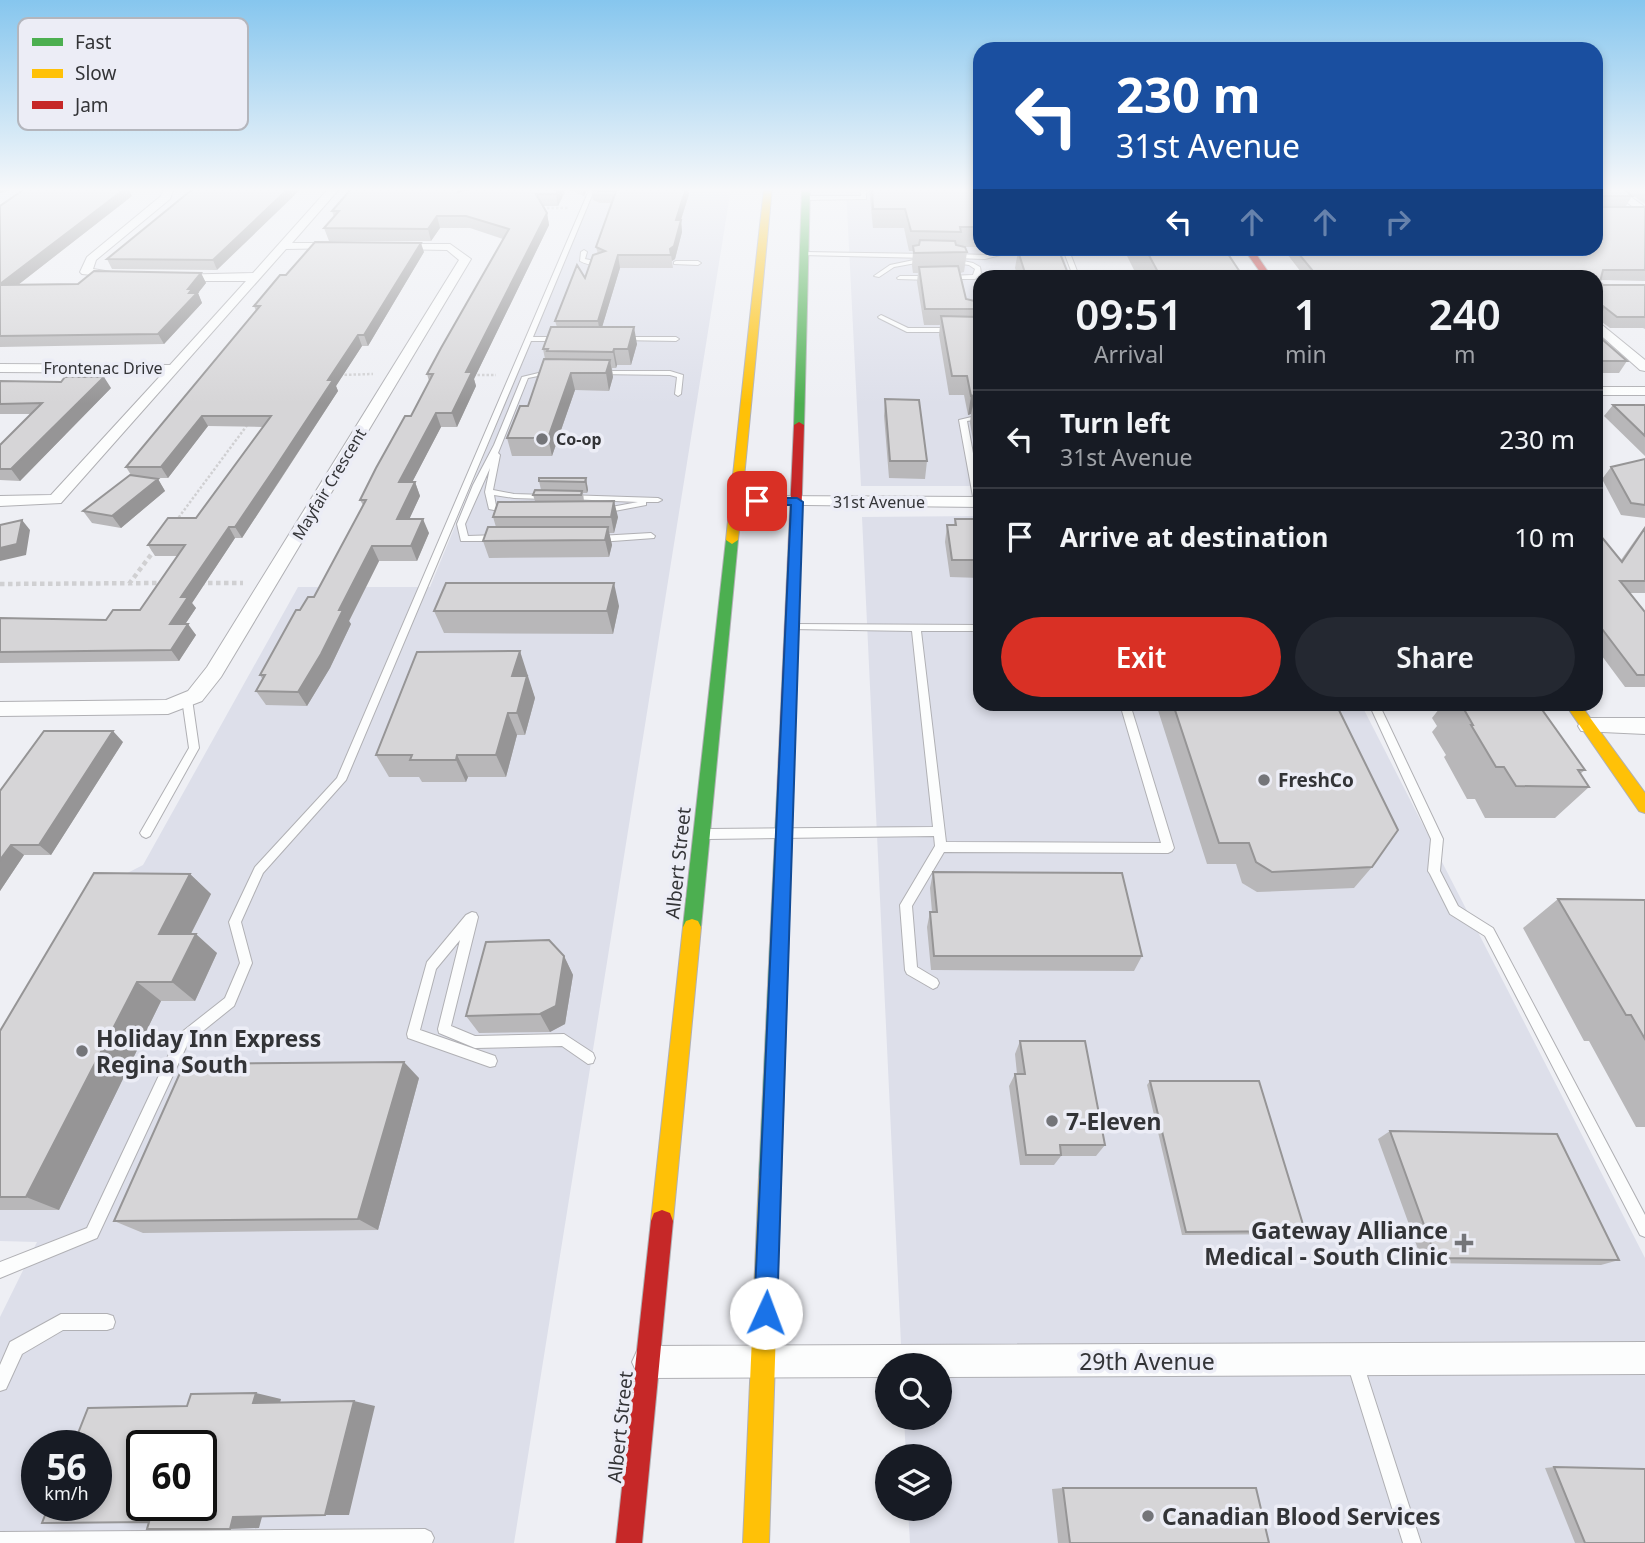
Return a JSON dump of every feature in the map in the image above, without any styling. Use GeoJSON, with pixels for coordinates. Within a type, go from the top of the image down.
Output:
{"type":"FeatureCollection","features":[{"type":"Feature","properties":{"kind":"main road","name":"Albert Street"},"geometry":{"type":"LineString","coordinates":[[629,1543],[761,260]]}},
{"type":"Feature","properties":{"kind":"main road"},"geometry":{"type":"LineString","coordinates":[[756,1543],[797,502],[804,260]]}},
{"type":"Feature","properties":{"kind":"main road"},"geometry":{"type":"LineString","coordinates":[[1577,711],[1645,806]]}},
{"type":"Feature","properties":{"kind":"street"},"geometry":{"type":"LineString","coordinates":[[91,260],[86,272],[137,276]]}},
{"type":"Feature","properties":{"kind":"street","name":"Frontenac Drive"},"geometry":{"type":"LineString","coordinates":[[0,368],[174,369],[270,260]]}},
{"type":"Feature","properties":{"kind":"street","name":"Mayfair Crescent"},"geometry":{"type":"LineString","coordinates":[[4,714],[168,707],[195,696],[215,672],[464,260]]}},
{"type":"Feature","properties":{"kind":"street"},"geometry":{"type":"LineString","coordinates":[[163,276],[254,277]]}},
{"type":"Feature","properties":{"kind":"street"},"geometry":{"type":"LineString","coordinates":[[1603,330],[1645,368]]}},
{"type":"Feature","properties":{"kind":"street"},"geometry":{"type":"LineString","coordinates":[[0,501],[55,500],[174,369]]}},
{"type":"Feature","properties":{"kind":"street"},"geometry":{"type":"LineString","coordinates":[[1603,391],[1645,391]]}},
{"type":"Feature","properties":{"kind":"street","name":"31st Avenue"},"geometry":{"type":"LineString","coordinates":[[736,501],[973,502]]}},
{"type":"Feature","properties":{"kind":"street"},"geometry":{"type":"LineString","coordinates":[[1588,726],[1645,726]]}},
{"type":"Feature","properties":{"kind":"street","name":"29th Avenue"},"geometry":{"type":"LineString","coordinates":[[648,1362],[764,1364],[1645,1358]]}},
{"type":"Feature","properties":{"kind":"lane"},"geometry":{"type":"LineString","coordinates":[[0,1270],[92,1233],[183,1038],[230,1002],[246,963],[235,922],[260,870],[341,780],[562,260]]}},
{"type":"Feature","properties":{"kind":"lane"},"geometry":{"type":"LineString","coordinates":[[582,260],[602,263]]}},
{"type":"Feature","properties":{"kind":"lane"},"geometry":{"type":"LineString","coordinates":[[953,260],[971,264],[978,270]]}},
{"type":"Feature","properties":{"kind":"lane"},"geometry":{"type":"LineString","coordinates":[[877,276],[902,262],[938,262]]}},
{"type":"Feature","properties":{"kind":"lane"},"geometry":{"type":"LineString","coordinates":[[676,263],[698,263]]}},
{"type":"Feature","properties":{"kind":"lane"},"geometry":{"type":"LineString","coordinates":[[900,278],[973,277]]}},
{"type":"Feature","properties":{"kind":"lane"},"geometry":{"type":"LineString","coordinates":[[881,317],[907,330],[973,330]]}},
{"type":"Feature","properties":{"kind":"lane"},"geometry":{"type":"LineString","coordinates":[[528,339],[568,339]]}},
{"type":"Feature","properties":{"kind":"lane"},"geometry":{"type":"LineString","coordinates":[[609,339],[676,339]]}},
{"type":"Feature","properties":{"kind":"lane"},"geometry":{"type":"LineString","coordinates":[[509,538],[464,539],[461,524],[498,445],[525,377],[559,372]]}},
{"type":"Feature","properties":{"kind":"lane"},"geometry":{"type":"LineString","coordinates":[[587,373],[670,373],[681,376],[678,394]]}},
{"type":"Feature","properties":{"kind":"lane"},"geometry":{"type":"LineString","coordinates":[[973,418],[963,420],[973,471]]}},
{"type":"Feature","properties":{"kind":"lane"},"geometry":{"type":"LineString","coordinates":[[498,445],[489,492],[492,507],[516,512]]}},
{"type":"Feature","properties":{"kind":"lane"},"geometry":{"type":"LineString","coordinates":[[489,492],[552,497]]}},
{"type":"Feature","properties":{"kind":"lane"},"geometry":{"type":"LineString","coordinates":[[563,497],[657,500],[591,512]]}},
{"type":"Feature","properties":{"kind":"lane"},"geometry":{"type":"LineString","coordinates":[[587,539],[651,536]]}},
{"type":"Feature","properties":{"kind":"lane"},"geometry":{"type":"LineString","coordinates":[[792,627],[973,628]]}},
{"type":"Feature","properties":{"kind":"lane"},"geometry":{"type":"LineString","coordinates":[[916,627],[940,847],[906,905],[911,970],[933,983]]}},
{"type":"Feature","properties":{"kind":"lane"},"geometry":{"type":"LineString","coordinates":[[146,833],[194,748],[187,699]]}},
{"type":"Feature","properties":{"kind":"lane"},"geometry":{"type":"LineString","coordinates":[[940,847],[1168,848],[1127,711]]}},
{"type":"Feature","properties":{"kind":"lane"},"geometry":{"type":"LineString","coordinates":[[1377,711],[1437,839],[1434,871],[1454,910],[1489,932],[1645,1230]]}},
{"type":"Feature","properties":{"kind":"lane"},"geometry":{"type":"LineString","coordinates":[[702,835],[938,831]]}},
{"type":"Feature","properties":{"kind":"lane"},"geometry":{"type":"LineString","coordinates":[[490,1061],[413,1034],[431,966],[471,916],[444,1029],[475,1042],[564,1040],[589,1058]]}},
{"type":"Feature","properties":{"kind":"lane"},"geometry":{"type":"LineString","coordinates":[[0,1384],[16,1348],[61,1322],[107,1322]]}},
{"type":"Feature","properties":{"kind":"lane"},"geometry":{"type":"LineString","coordinates":[[1354,1360],[1412,1543]]}},
{"type":"Feature","properties":{"kind":"lane"},"geometry":{"type":"LineString","coordinates":[[0,1541],[425,1538]]}},
{"type":"Feature","properties":{"kind":"path"},"geometry":{"type":"LineString","coordinates":[[340,375],[395,374]]}},
{"type":"Feature","properties":{"kind":"path"},"geometry":{"type":"LineString","coordinates":[[461,374],[513,375]]}},
{"type":"Feature","properties":{"kind":"path"},"geometry":{"type":"LineString","coordinates":[[170,529],[252,419]]}},
{"type":"Feature","properties":{"kind":"path"},"geometry":{"type":"LineString","coordinates":[[130,583],[162,540]]}},
{"type":"Feature","properties":{"kind":"path"},"geometry":{"type":"LineString","coordinates":[[0,584],[171,583]]}},
{"type":"Feature","properties":{"kind":"path"},"geometry":{"type":"LineString","coordinates":[[199,583],[269,583]]}},
{"type":"Feature","properties":{"kind":"shaded area"},"geometry":{"type":"Polygon","coordinates":[[[564,260],[719,260],[514,1543],[0,1543],[0,1317],[37,1242],[0,1241],[0,1061],[104,885],[143,865],[298,587],[430,587],[564,260]]]}},
{"type":"Feature","properties":{"kind":"shaded area"},"geometry":{"type":"Polygon","coordinates":[[[850,260],[1064,260],[1069,270],[973,270],[973,486],[861,486],[850,260]]]}},
{"type":"Feature","properties":{"kind":"shaded area"},"geometry":{"type":"Polygon","coordinates":[[[973,516],[973,711],[1365,711],[1645,1258],[1645,1543],[910,1543],[909,1521],[952,1521],[952,1444],[905,1444],[905,1430],[952,1430],[952,1353],[901,1353],[862,517],[973,516]]]}},
{"type":"Feature","properties":{"kind":"building"},"geometry":{"type":"Polygon","coordinates":[[[0,260],[31,260],[0,284],[0,260]]]}},
{"type":"Feature","properties":{"kind":"building"},"geometry":{"type":"Polygon","coordinates":[[[299,260],[410,260],[364,335],[358,335],[328,380],[333,380],[235,527],[229,527],[181,597],[188,597],[170,624],[188,624],[171,650],[0,652],[0,618],[106,620],[113,610],[140,610],[185,545],[148,545],[168,518],[196,518],[271,416],[202,416],[161,467],[126,467],[260,306],[254,306],[280,275],[286,275],[299,260]]]}},
{"type":"Feature","properties":{"kind":"building"},"geometry":{"type":"Polygon","coordinates":[[[491,260],[523,260],[466,372],[472,372],[452,413],[436,413],[399,482],[415,482],[397,519],[423,519],[411,546],[372,546],[339,610],[343,610],[321,654],[298,692],[256,691],[265,675],[260,675],[296,610],[300,610],[308,597],[314,597],[366,500],[360,500],[376,468],[405,416],[411,416],[433,374],[427,374],[491,260]]]}},
{"type":"Feature","properties":{"kind":"building"},"geometry":{"type":"Polygon","coordinates":[[[591,260],[616,260],[598,321],[555,321],[577,265],[585,278],[591,260]]]}},
{"type":"Feature","properties":{"kind":"building"},"geometry":{"type":"Polygon","coordinates":[[[1021,260],[1063,260],[1067,270],[1024,270],[1021,260]]]}},
{"type":"Feature","properties":{"kind":"building"},"geometry":{"type":"Polygon","coordinates":[[[1152,260],[1232,260],[1239,270],[1157,270],[1152,260]]]}},
{"type":"Feature","properties":{"kind":"building"},"geometry":{"type":"Polygon","coordinates":[[[1304,260],[1645,260],[1645,270],[1312,270],[1304,260]]]}},
{"type":"Feature","properties":{"kind":"building"},"geometry":{"type":"Polygon","coordinates":[[[958,266],[966,299],[973,301],[973,309],[925,309],[919,267],[958,266]]]}},
{"type":"Feature","properties":{"kind":"building"},"geometry":{"type":"Polygon","coordinates":[[[94,271],[201,273],[188,289],[192,289],[189,293],[197,293],[158,334],[0,336],[0,285],[78,284],[94,271]]]}},
{"type":"Feature","properties":{"kind":"building"},"geometry":{"type":"Polygon","coordinates":[[[1603,285],[1645,285],[1645,317],[1617,317],[1603,306],[1603,285]]]}},
{"type":"Feature","properties":{"kind":"building"},"geometry":{"type":"Polygon","coordinates":[[[941,316],[973,317],[973,396],[967,376],[952,376],[941,316]]]}},
{"type":"Feature","properties":{"kind":"building"},"geometry":{"type":"Polygon","coordinates":[[[551,327],[634,327],[628,349],[614,349],[613,352],[547,351],[548,349],[543,349],[551,327]]]}},
{"type":"Feature","properties":{"kind":"building"},"geometry":{"type":"Polygon","coordinates":[[[1603,340],[1627,361],[1603,361],[1603,340]]]}},
{"type":"Feature","properties":{"kind":"building"},"geometry":{"type":"Polygon","coordinates":[[[544,359],[610,360],[606,373],[571,373],[548,438],[507,438],[520,406],[528,406],[544,359]]]}},
{"type":"Feature","properties":{"kind":"building"},"geometry":{"type":"Polygon","coordinates":[[[65,377],[104,377],[11,469],[0,469],[0,445],[42,403],[0,404],[0,381],[61,382],[65,377]]]}},
{"type":"Feature","properties":{"kind":"building"},"geometry":{"type":"Polygon","coordinates":[[[885,399],[919,400],[927,461],[890,461],[885,399]]]}},
{"type":"Feature","properties":{"kind":"building"},"geometry":{"type":"Polygon","coordinates":[[[1613,405],[1645,405],[1645,436],[1613,405]]]}},
{"type":"Feature","properties":{"kind":"building"},"geometry":{"type":"Polygon","coordinates":[[[1645,459],[1645,505],[1631,503],[1611,467],[1645,459]]]}},
{"type":"Feature","properties":{"kind":"building"},"geometry":{"type":"Polygon","coordinates":[[[130,475],[158,479],[112,516],[83,511],[130,475]]]}},
{"type":"Feature","properties":{"kind":"building"},"geometry":{"type":"Polygon","coordinates":[[[539,478],[586,478],[585,482],[539,481],[539,478]]]}},
{"type":"Feature","properties":{"kind":"building"},"geometry":{"type":"Polygon","coordinates":[[[535,490],[582,491],[581,495],[533,495],[535,490]]]}},
{"type":"Feature","properties":{"kind":"building"},"geometry":{"type":"Polygon","coordinates":[[[614,501],[611,517],[493,517],[498,502],[614,501]]]}},
{"type":"Feature","properties":{"kind":"building"},"geometry":{"type":"Polygon","coordinates":[[[955,519],[973,519],[973,560],[952,560],[947,525],[956,525],[955,519]]]}},
{"type":"Feature","properties":{"kind":"building"},"geometry":{"type":"Polygon","coordinates":[[[22,520],[17,544],[0,548],[0,525],[22,520]]]}},
{"type":"Feature","properties":{"kind":"building"},"geometry":{"type":"Polygon","coordinates":[[[488,527],[608,527],[605,540],[483,541],[488,527]]]}},
{"type":"Feature","properties":{"kind":"building"},"geometry":{"type":"Polygon","coordinates":[[[1645,528],[1645,581],[1620,581],[1645,612],[1645,675],[1637,675],[1603,630],[1603,539],[1622,562],[1645,528]]]}},
{"type":"Feature","properties":{"kind":"building"},"geometry":{"type":"Polygon","coordinates":[[[446,583],[614,583],[607,611],[434,611],[446,583]]]}},
{"type":"Feature","properties":{"kind":"building"},"geometry":{"type":"Polygon","coordinates":[[[520,651],[512,676],[527,676],[517,713],[508,713],[496,755],[457,755],[456,760],[410,760],[412,755],[376,755],[417,652],[520,651]]]}},
{"type":"Feature","properties":{"kind":"building","name":"FreshCo"},"geometry":{"type":"Polygon","coordinates":[[[1175,711],[1339,711],[1398,830],[1372,867],[1272,872],[1256,862],[1249,843],[1219,843],[1175,711]]]}},
{"type":"Feature","properties":{"kind":"building"},"geometry":{"type":"Polygon","coordinates":[[[1465,711],[1543,711],[1585,770],[1578,770],[1589,787],[1516,786],[1504,767],[1496,767],[1465,711]]]}},
{"type":"Feature","properties":{"kind":"building"},"geometry":{"type":"Polygon","coordinates":[[[44,731],[113,731],[39,845],[11,845],[0,860],[0,791],[44,731]]]}},
{"type":"Feature","properties":{"kind":"building"},"geometry":{"type":"Polygon","coordinates":[[[933,872],[1122,873],[1142,956],[934,956],[930,912],[937,912],[933,872]]]}},
{"type":"Feature","properties":{"kind":"building","name":"Holiday Inn Express Regina South"},"geometry":{"type":"Polygon","coordinates":[[[94,873],[190,874],[159,934],[196,934],[172,982],[137,982],[26,1197],[0,1197],[0,1031],[94,873]]]}},
{"type":"Feature","properties":{"kind":"building"},"geometry":{"type":"Polygon","coordinates":[[[1558,899],[1645,900],[1645,1039],[1631,1015],[1626,1015],[1558,899]]]}},
{"type":"Feature","properties":{"kind":"building"},"geometry":{"type":"Polygon","coordinates":[[[549,940],[564,956],[556,1006],[540,1014],[466,1016],[486,942],[549,940]]]}},
{"type":"Feature","properties":{"kind":"building","name":"7-Eleven"},"geometry":{"type":"Polygon","coordinates":[[[1020,1041],[1085,1041],[1105,1145],[1060,1145],[1061,1155],[1026,1155],[1015,1074],[1025,1074],[1020,1041]]]}},
{"type":"Feature","properties":{"kind":"building"},"geometry":{"type":"Polygon","coordinates":[[[404,1062],[358,1219],[114,1221],[184,1064],[404,1062]]]}},
{"type":"Feature","properties":{"kind":"building"},"geometry":{"type":"Polygon","coordinates":[[[1150,1081],[1259,1081],[1305,1231],[1186,1232],[1150,1081]]]}},
{"type":"Feature","properties":{"kind":"building"},"geometry":{"type":"Polygon","coordinates":[[[1390,1131],[1557,1134],[1619,1260],[1436,1258],[1390,1131]]]}},
{"type":"Feature","properties":{"kind":"building"},"geometry":{"type":"Polygon","coordinates":[[[256,1393],[253,1403],[354,1401],[325,1515],[233,1517],[230,1529],[147,1529],[149,1522],[42,1523],[112,1521],[112,1430],[79,1430],[88,1408],[187,1406],[191,1394],[256,1393]]]}},
{"type":"Feature","properties":{"kind":"building"},"geometry":{"type":"Polygon","coordinates":[[[1554,1467],[1645,1469],[1645,1543],[1585,1543],[1554,1467]]]}},
{"type":"Feature","properties":{"kind":"building","name":"Canadian Blood Services"},"geometry":{"type":"Polygon","coordinates":[[[1063,1488],[1256,1488],[1269,1543],[1070,1543],[1063,1488]]]}},
{"type":"Feature","properties":{"kind":"traffic: fast"},"geometry":{"type":"LineString","coordinates":[[799,425],[804,260]]}},
{"type":"Feature","properties":{"kind":"traffic: fast"},"geometry":{"type":"LineString","coordinates":[[692,927],[732,540]]}},
{"type":"Feature","properties":{"kind":"traffic: fast"},"geometry":{"type":"LineString","coordinates":[[770,1177],[785,795]]}},
{"type":"Feature","properties":{"kind":"traffic: slow"},"geometry":{"type":"LineString","coordinates":[[732,540],[761,260]]}},
{"type":"Feature","properties":{"kind":"traffic: slow"},"geometry":{"type":"LineString","coordinates":[[1577,711],[1645,806]]}},
{"type":"Feature","properties":{"kind":"traffic: slow"},"geometry":{"type":"LineString","coordinates":[[662,1221],[692,927]]}},
{"type":"Feature","properties":{"kind":"traffic: slow"},"geometry":{"type":"LineString","coordinates":[[756,1543],[770,1177]]}},
{"type":"Feature","properties":{"kind":"traffic: jam"},"geometry":{"type":"LineString","coordinates":[[1256,260],[1263,270]]}},
{"type":"Feature","properties":{"kind":"traffic: jam"},"geometry":{"type":"LineString","coordinates":[[785,795],[799,425]]}},
{"type":"Feature","properties":{"kind":"traffic: jam"},"geometry":{"type":"LineString","coordinates":[[629,1543],[662,1221]]}},
{"type":"Feature","properties":{"kind":"place","name":"Co-op"},"geometry":{"type":"Point","coordinates":[542,439]}},
{"type":"Feature","properties":{"kind":"place","name":"FreshCo"},"geometry":{"type":"Point","coordinates":[1264,780]}},
{"type":"Feature","properties":{"kind":"place","name":"Holiday Inn Express Regina South"},"geometry":{"type":"Point","coordinates":[82,1051]}},
{"type":"Feature","properties":{"kind":"place","name":"7-Eleven"},"geometry":{"type":"Point","coordinates":[1052,1121]}},
{"type":"Feature","properties":{"kind":"place","name":"Gateway Alliance Medical - South Clinic"},"geometry":{"type":"Point","coordinates":[1464,1243]}},
{"type":"Feature","properties":{"kind":"place","name":"Canadian Blood Services"},"geometry":{"type":"Point","coordinates":[1148,1516]}},
{"type":"Feature","properties":{"kind":"route"},"geometry":{"type":"LineString","coordinates":[[757,501],[797,502],[766,1313]]}}]}
